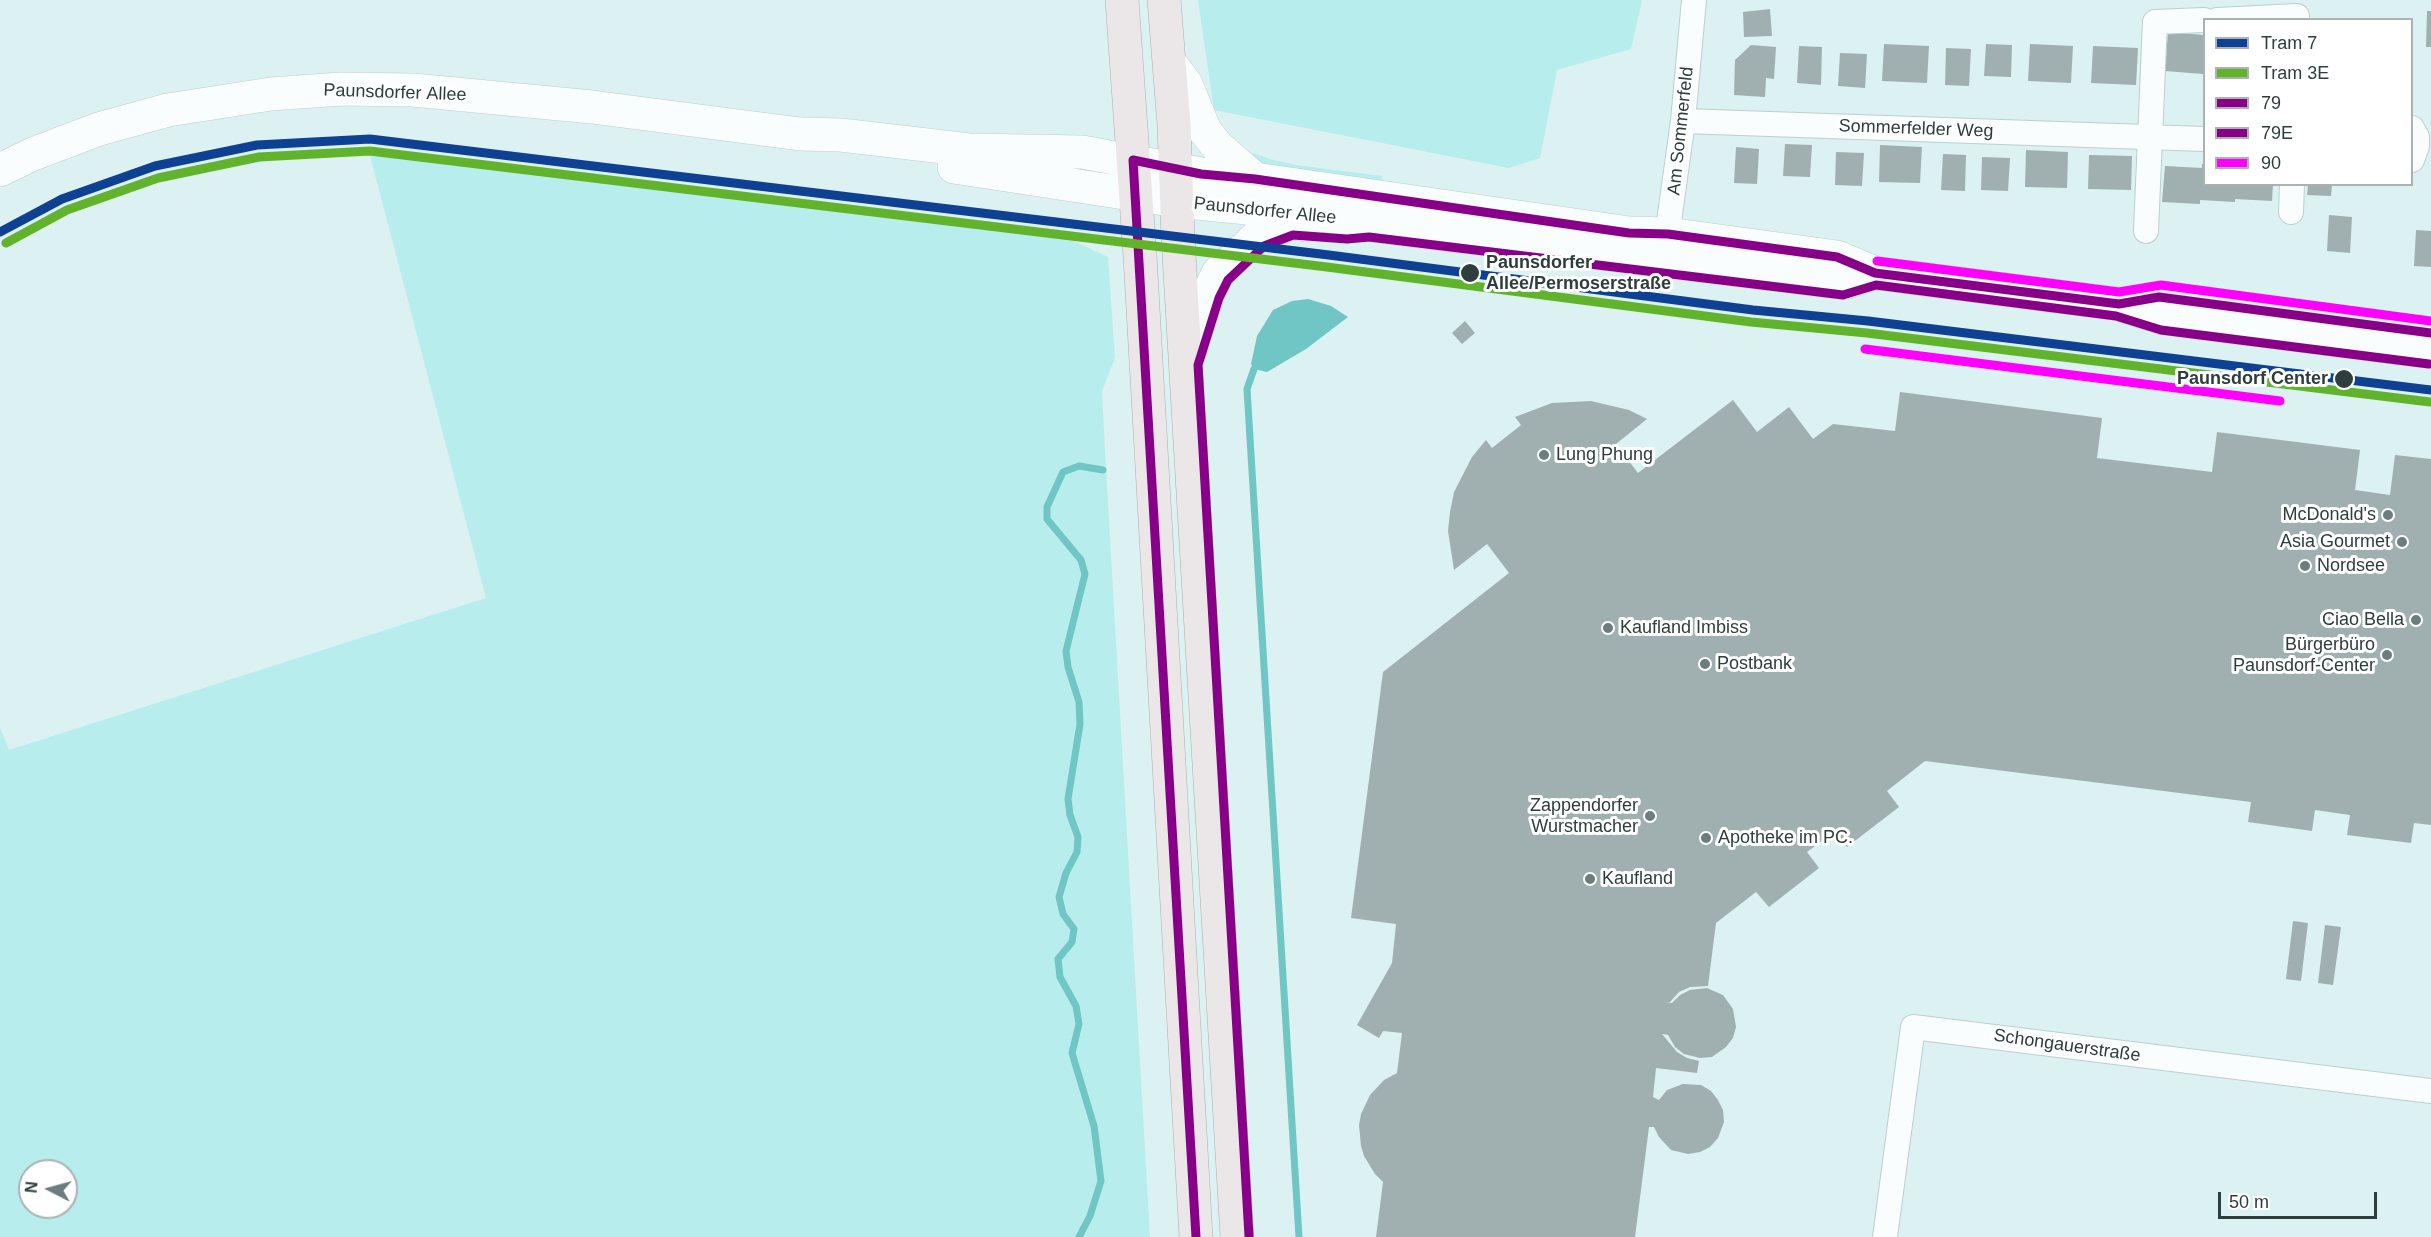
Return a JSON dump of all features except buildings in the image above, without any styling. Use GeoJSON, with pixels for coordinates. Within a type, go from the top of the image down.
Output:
{"type":"FeatureCollection","features":[{"type":"Feature","properties":{"kind":"main road"},"geometry":{"type":"LineString","coordinates":[[1122,0],[1136,194],[1196,1237]]}},
{"type":"Feature","properties":{"kind":"main road"},"geometry":{"type":"LineString","coordinates":[[1164,0],[1170,63],[1237,1237]]}},
{"type":"Feature","properties":{"kind":"main road"},"geometry":{"type":"LineString","coordinates":[[1170,63],[1186,84],[1205,131],[1218,147],[1255,179]]}},
{"type":"Feature","properties":{"kind":"main road","name":"Paunsdorfer Allee"},"geometry":{"type":"LineString","coordinates":[[0,170],[33,154],[99,129],[168,110],[272,94],[341,88],[413,90],[580,106],[800,134],[841,135],[969,150],[1082,152],[1133,160],[1177,185],[1369,225],[1837,257],[1875,273],[2119,304],[2163,318],[2431,352]]}},
{"type":"Feature","properties":{"kind":"main road","name":"Paunsdorfer Allee"},"geometry":{"type":"LineString","coordinates":[[800,134],[842,148],[896,158],[1136,194],[1177,185],[1201,174],[1255,179],[1629,233],[1666,247]]}},
{"type":"Feature","properties":{"kind":"main road"},"geometry":{"type":"LineString","coordinates":[[1186,363],[1208,294],[1218,273],[1258,236],[1291,223],[1347,227],[1369,225]]}},
{"type":"Feature","properties":{"kind":"main road","name":"Paunsdorfer Allee"},"geometry":{"type":"LineString","coordinates":[[2119,304],[2159,297],[2431,333]]}},
{"type":"Feature","properties":{"kind":"street","name":"Am Sommerfeld"},"geometry":{"type":"LineString","coordinates":[[1666,247],[1683,121],[1694,0]]}},
{"type":"Feature","properties":{"kind":"street"},"geometry":{"type":"LineString","coordinates":[[2257,18],[2297,16],[2297,18]]}},
{"type":"Feature","properties":{"kind":"street"},"geometry":{"type":"LineString","coordinates":[[2146,231],[2155,22],[2203,20]]}},
{"type":"Feature","properties":{"kind":"street","name":"Sommerfelder Weg"},"geometry":{"type":"LineString","coordinates":[[1683,121],[2203,140]]}},
{"type":"Feature","properties":{"kind":"street"},"geometry":{"type":"LineString","coordinates":[[2291,212],[2292,186]]}},
{"type":"Feature","properties":{"kind":"street","name":"Schongauerstraße"},"geometry":{"type":"LineString","coordinates":[[1885,1237],[1912,1027],[2431,1091]]}},
{"type":"Feature","properties":{"kind":"shaded area"},"geometry":{"type":"Polygon","coordinates":[[[1198,0],[1642,0],[1631,49],[1557,70],[1540,158],[1509,168],[1214,110],[1198,0]]]}},
{"type":"Feature","properties":{"kind":"shaded area"},"geometry":{"type":"Polygon","coordinates":[[[1246,151],[1296,165],[1382,176],[1381,184],[1268,165],[1252,160],[1246,151]]]}},
{"type":"Feature","properties":{"kind":"shaded area"},"geometry":{"type":"Polygon","coordinates":[[[369,152],[592,173],[1052,231],[1108,257],[1115,358],[1102,391],[1150,1237],[0,1237],[0,727],[9,750],[486,598],[369,152]]]}},
{"type":"Feature","properties":{"kind":"shaded area"},"geometry":{"type":"Polygon","coordinates":[[[1308,299],[1331,306],[1348,317],[1306,349],[1267,372],[1254,369],[1251,364],[1257,336],[1273,310],[1292,301],[1308,299]]]}},
{"type":"Feature","properties":{"kind":"waterway"},"geometry":{"type":"LineString","coordinates":[[1254,369],[1247,389],[1299,1237]]}},
{"type":"Feature","properties":{"kind":"waterway"},"geometry":{"type":"LineString","coordinates":[[1079,1237],[1090,1216],[1101,1181],[1094,1126],[1072,1053],[1079,1024],[1076,1006],[1060,977],[1058,959],[1072,942],[1074,929],[1063,914],[1059,897],[1066,873],[1077,852],[1078,837],[1070,815],[1068,799],[1080,724],[1079,702],[1068,667],[1066,651],[1085,574],[1081,560],[1047,519],[1047,507],[1063,472],[1079,466],[1103,470]]}},
{"type":"Feature","properties":{"kind":"tram line","name":"7"},"geometry":{"type":"LineString","coordinates":[[0,232],[62,199],[155,166],[257,145],[370,139],[1329,255],[1753,310],[1868,321],[2431,390]]}},
{"type":"Feature","properties":{"kind":"tram line","name":"3E"},"geometry":{"type":"LineString","coordinates":[[6,243],[67,210],[158,178],[259,157],[370,151],[1327,267],[1751,322],[1867,333],[2430,402]]}},
{"type":"Feature","properties":{"kind":"transit line","name":"79"},"geometry":{"type":"LineString","coordinates":[[1196,1237],[1133,160],[1201,174],[1255,179],[1629,233],[1668,234],[1837,257],[1875,273],[2119,304],[2159,297],[2431,333]]}},
{"type":"Feature","properties":{"kind":"transit line","name":"79E"},"geometry":{"type":"LineString","coordinates":[[1249,1236],[1198,365],[1219,298],[1228,280],[1264,246],[1293,235],[1347,239],[1369,237],[1843,295],[1876,285],[2116,316],[2161,330],[2429,364]]}},
{"type":"Feature","properties":{"kind":"transit line","name":"90"},"geometry":{"type":"LineString","coordinates":[[1877,261],[2119,292],[2161,285],[2431,321]]}},
{"type":"Feature","properties":{"kind":"transit line","name":"90"},"geometry":{"type":"LineString","coordinates":[[1865,349],[2280,401]]}},
{"type":"Feature","properties":{"kind":"place","name":"Paunsdorfer Allee/Permoserstraße"},"geometry":{"type":"Point","coordinates":[1470,273]}},
{"type":"Feature","properties":{"kind":"place","name":"Paunsdorf Center"},"geometry":{"type":"Point","coordinates":[2344,379]}},
{"type":"Feature","properties":{"kind":"place","name":"Lung Phung"},"geometry":{"type":"Point","coordinates":[1544,455]}},
{"type":"Feature","properties":{"kind":"place","name":"McDonald's"},"geometry":{"type":"Point","coordinates":[2388,515]}},
{"type":"Feature","properties":{"kind":"place","name":"Asia Gourmet"},"geometry":{"type":"Point","coordinates":[2402,542]}},
{"type":"Feature","properties":{"kind":"place","name":"Nordsee"},"geometry":{"type":"Point","coordinates":[2305,566]}},
{"type":"Feature","properties":{"kind":"place","name":"Ciao Bella"},"geometry":{"type":"Point","coordinates":[2416,620]}},
{"type":"Feature","properties":{"kind":"place","name":"Kaufland Imbiss"},"geometry":{"type":"Point","coordinates":[1608,628]}},
{"type":"Feature","properties":{"kind":"place","name":"Bürgerbüro Paunsdorf-Center"},"geometry":{"type":"Point","coordinates":[2387,655]}},
{"type":"Feature","properties":{"kind":"place","name":"Postbank"},"geometry":{"type":"Point","coordinates":[1705,664]}},
{"type":"Feature","properties":{"kind":"place","name":"Zappendorfer Wurstmacher"},"geometry":{"type":"Point","coordinates":[1650,816]}},
{"type":"Feature","properties":{"kind":"place","name":"Apotheke im PC."},"geometry":{"type":"Point","coordinates":[1706,838]}},
{"type":"Feature","properties":{"kind":"place","name":"Kaufland"},"geometry":{"type":"Point","coordinates":[1590,879]}}]}
